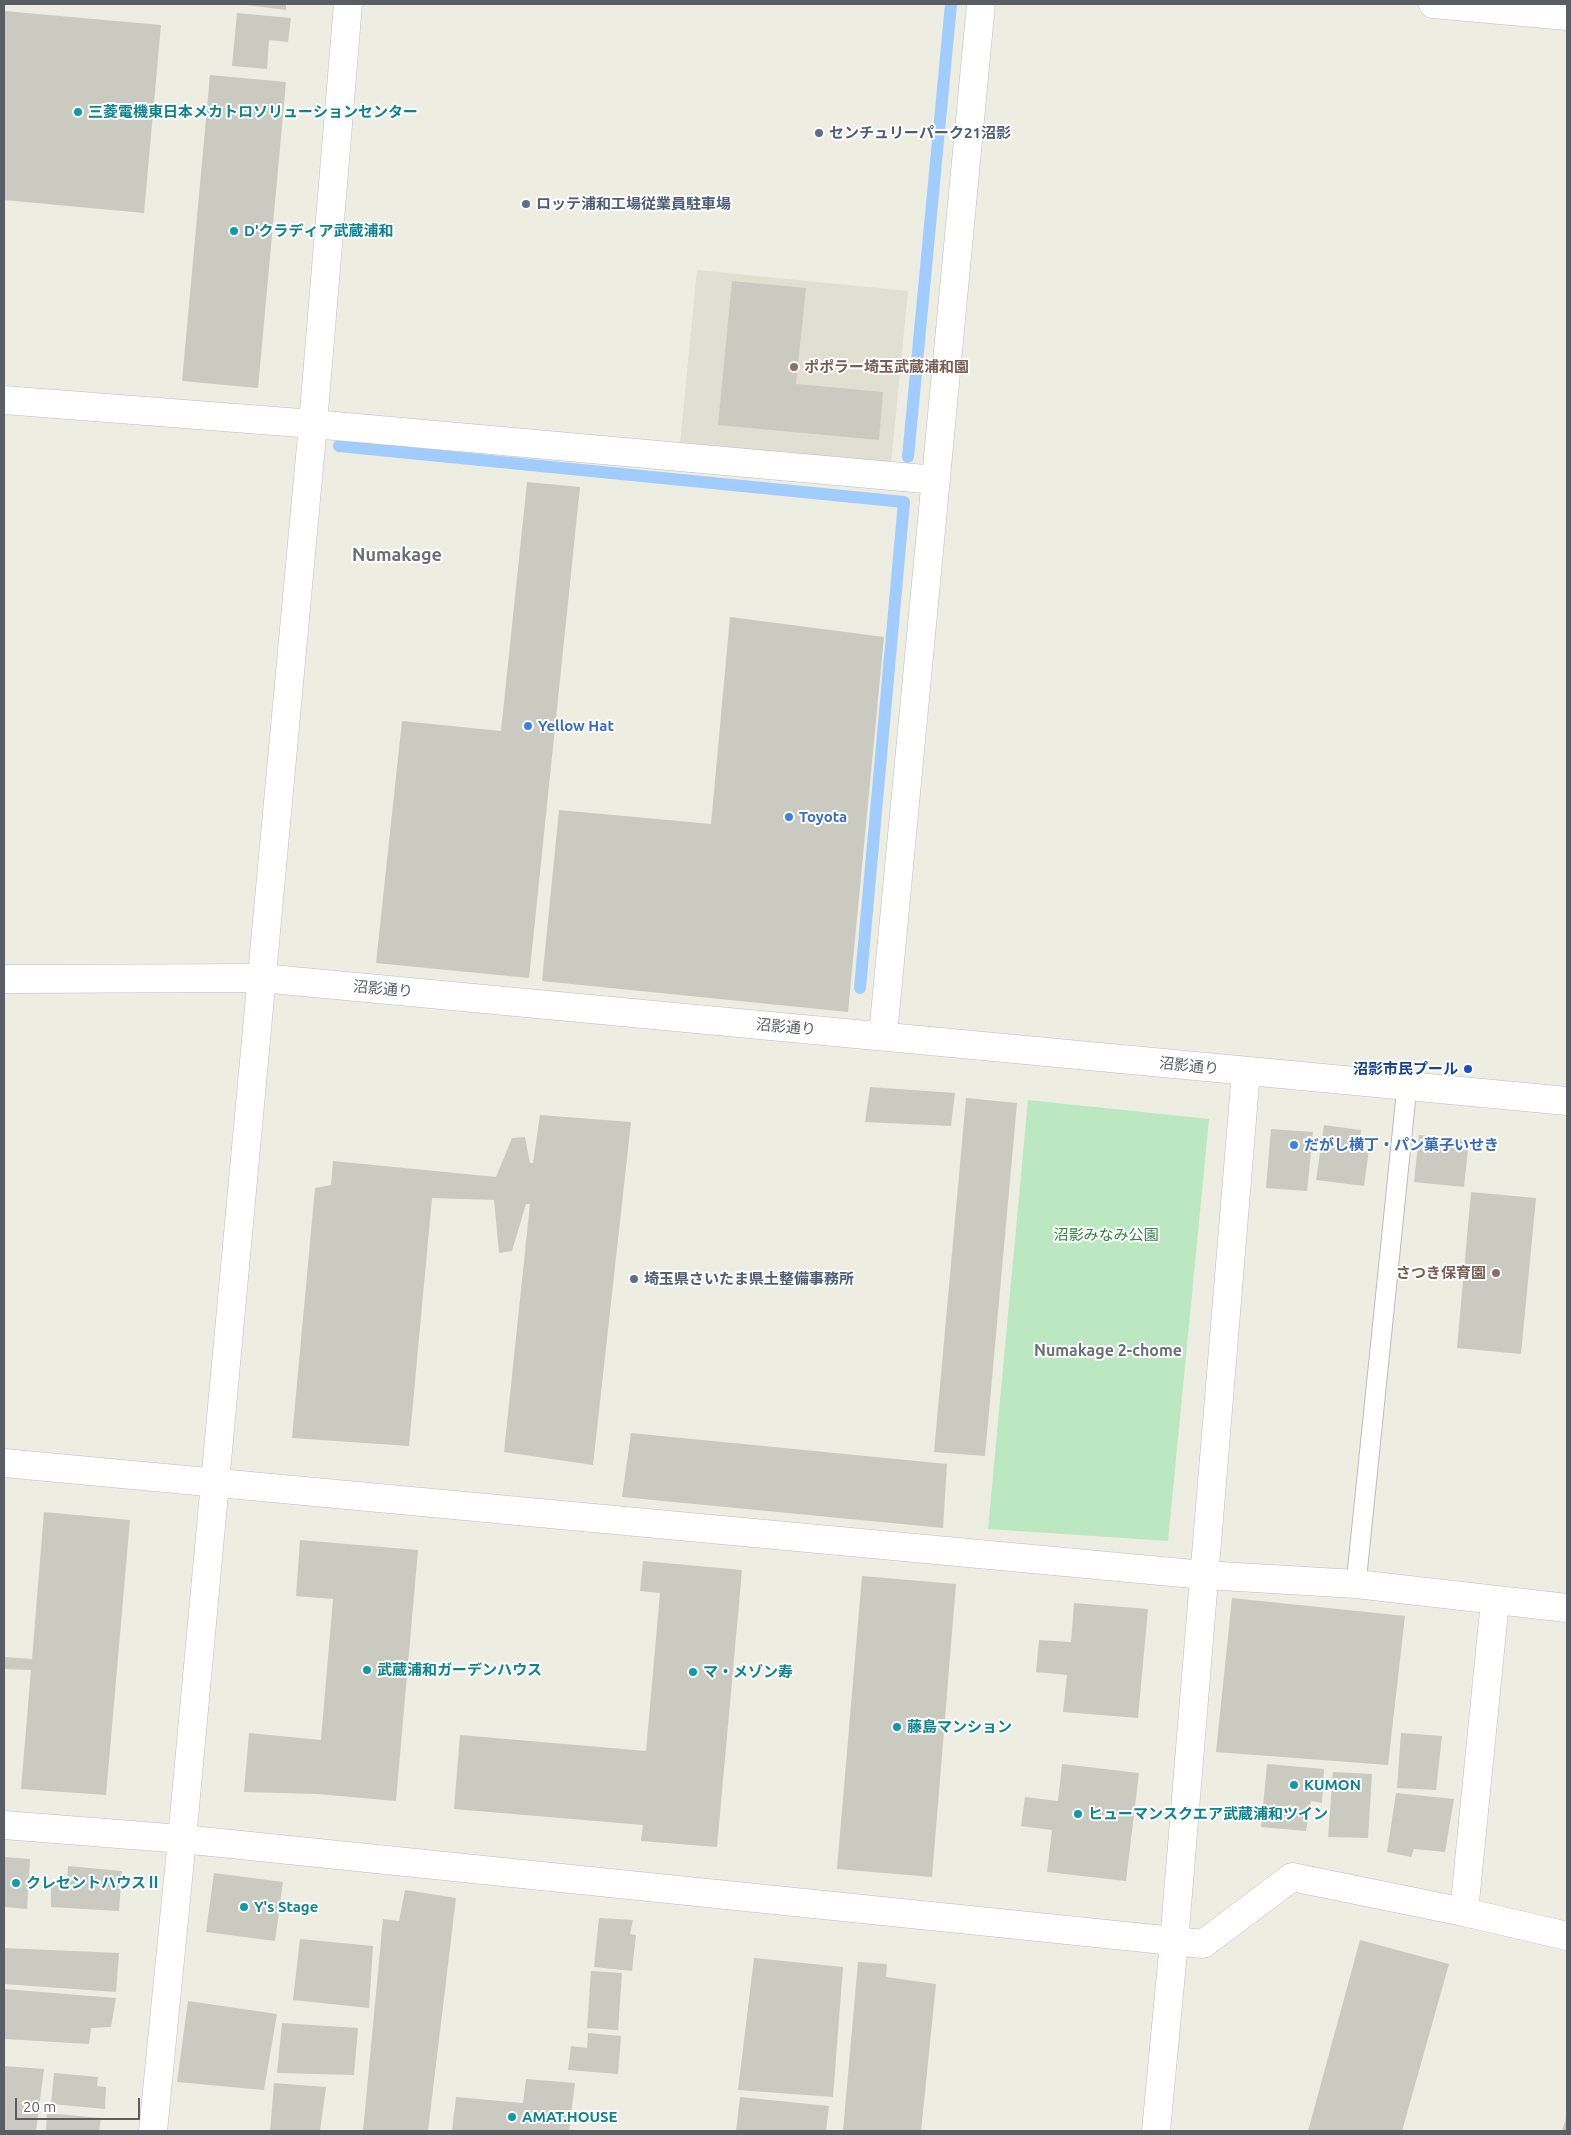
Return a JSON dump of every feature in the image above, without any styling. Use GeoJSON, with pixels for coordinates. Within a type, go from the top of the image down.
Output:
{"type":"FeatureCollection","features":[{"type":"Feature","properties":{"kind":"street"},"geometry":{"type":"LineString","coordinates":[[153,2131],[182,1839],[313,424],[348,4]]}},
{"type":"Feature","properties":{"kind":"street"},"geometry":{"type":"LineString","coordinates":[[883,1036],[982,4]]}},
{"type":"Feature","properties":{"kind":"street"},"geometry":{"type":"LineString","coordinates":[[1433,4],[1567,16]]}},
{"type":"Feature","properties":{"kind":"street"},"geometry":{"type":"LineString","coordinates":[[4,400],[313,424],[936,480]]}},
{"type":"Feature","properties":{"kind":"street","name":"沼影通り"},"geometry":{"type":"LineString","coordinates":[[4,979],[261,978],[1567,1101]]}},
{"type":"Feature","properties":{"kind":"street"},"geometry":{"type":"LineString","coordinates":[[1156,2131],[1174,1942],[1246,1071]]}},
{"type":"Feature","properties":{"kind":"street"},"geometry":{"type":"LineString","coordinates":[[4,1463],[1204,1574],[1356,1584],[1567,1608]]}},
{"type":"Feature","properties":{"kind":"street"},"geometry":{"type":"LineString","coordinates":[[1464,1912],[1495,1601]]}},
{"type":"Feature","properties":{"kind":"street"},"geometry":{"type":"LineString","coordinates":[[4,1825],[182,1839],[1203,1944],[1292,1877],[1464,1912],[1567,1936]]}},
{"type":"Feature","properties":{"kind":"lane"},"geometry":{"type":"LineString","coordinates":[[1356,1584],[1407,1086]]}},
{"type":"Feature","properties":{"kind":"shaded area","name":"ポポラー埼玉武蔵浦和園"},"geometry":{"type":"Polygon","coordinates":[[[697,270],[908,291],[891,464],[680,444],[697,270]]]}},
{"type":"Feature","properties":{"kind":"green space","name":"沼影みなみ公園"},"geometry":{"type":"Polygon","coordinates":[[[1028,1100],[1209,1119],[1168,1541],[988,1529],[1028,1100]]]}},
{"type":"Feature","properties":{"kind":"building"},"geometry":{"type":"Polygon","coordinates":[[[238,4],[286,4],[286,10],[238,4]]]}},
{"type":"Feature","properties":{"kind":"building","name":"三菱電機東日本メカトロソリューションセンター"},"geometry":{"type":"Polygon","coordinates":[[[4,11],[161,25],[144,213],[4,200],[4,11]]]}},
{"type":"Feature","properties":{"kind":"building"},"geometry":{"type":"Polygon","coordinates":[[[237,13],[291,18],[288,42],[269,40],[267,69],[232,66],[237,13]]]}},
{"type":"Feature","properties":{"kind":"building","name":"D'クラディア武蔵浦和"},"geometry":{"type":"Polygon","coordinates":[[[210,75],[286,82],[258,388],[182,381],[210,75]]]}},
{"type":"Feature","properties":{"kind":"building"},"geometry":{"type":"Polygon","coordinates":[[[732,281],[806,288],[796,384],[883,392],[879,440],[718,425],[732,281]]]}},
{"type":"Feature","properties":{"kind":"building","name":"Yellow Hat"},"geometry":{"type":"Polygon","coordinates":[[[527,482],[580,487],[529,978],[376,963],[402,721],[501,731],[527,482]]]}},
{"type":"Feature","properties":{"kind":"building","name":"Toyota"},"geometry":{"type":"Polygon","coordinates":[[[730,617],[884,637],[848,1012],[542,981],[559,810],[711,824],[730,617]]]}},
{"type":"Feature","properties":{"kind":"building"},"geometry":{"type":"Polygon","coordinates":[[[870,1087],[955,1093],[951,1126],[865,1122],[870,1087]]]}},
{"type":"Feature","properties":{"kind":"building"},"geometry":{"type":"Polygon","coordinates":[[[966,1098],[1017,1103],[985,1456],[934,1452],[966,1098]]]}},
{"type":"Feature","properties":{"kind":"building"},"geometry":{"type":"Polygon","coordinates":[[[540,1115],[631,1122],[593,1465],[504,1452],[530,1204],[526,1204],[512,1251],[499,1253],[494,1200],[432,1198],[409,1446],[292,1438],[315,1188],[331,1185],[333,1161],[496,1177],[512,1138],[525,1137],[530,1163],[533,1163],[540,1115]]]}},
{"type":"Feature","properties":{"kind":"building"},"geometry":{"type":"Polygon","coordinates":[[[1324,1125],[1361,1130],[1359,1148],[1369,1149],[1364,1186],[1316,1180],[1324,1125]]]}},
{"type":"Feature","properties":{"kind":"building"},"geometry":{"type":"Polygon","coordinates":[[[1271,1129],[1313,1132],[1307,1191],[1266,1188],[1271,1129]]]}},
{"type":"Feature","properties":{"kind":"building"},"geometry":{"type":"Polygon","coordinates":[[[1419,1135],[1469,1140],[1464,1187],[1414,1182],[1419,1135]]]}},
{"type":"Feature","properties":{"kind":"building","name":"さつき保育園"},"geometry":{"type":"Polygon","coordinates":[[[1471,1192],[1536,1198],[1521,1354],[1457,1348],[1471,1192]]]}},
{"type":"Feature","properties":{"kind":"building"},"geometry":{"type":"Polygon","coordinates":[[[631,1433],[947,1464],[943,1528],[622,1497],[631,1433]]]}},
{"type":"Feature","properties":{"kind":"building"},"geometry":{"type":"Polygon","coordinates":[[[44,1512],[130,1520],[106,1795],[21,1789],[31,1670],[4,1669],[4,1657],[32,1659],[44,1512]]]}},
{"type":"Feature","properties":{"kind":"building","name":"武蔵浦和ガーデンハウス"},"geometry":{"type":"Polygon","coordinates":[[[300,1540],[418,1550],[396,1801],[317,1794],[244,1792],[249,1733],[321,1740],[333,1599],[296,1596],[300,1540]]]}},
{"type":"Feature","properties":{"kind":"building","name":"マ・メゾン寿"},"geometry":{"type":"Polygon","coordinates":[[[643,1561],[742,1570],[717,1847],[641,1841],[643,1825],[454,1809],[460,1735],[646,1751],[660,1593],[640,1591],[643,1561]]]}},
{"type":"Feature","properties":{"kind":"building","name":"藤島マンション"},"geometry":{"type":"Polygon","coordinates":[[[862,1576],[956,1584],[932,1877],[837,1869],[862,1576]]]}},
{"type":"Feature","properties":{"kind":"building"},"geometry":{"type":"Polygon","coordinates":[[[1232,1598],[1405,1616],[1388,1765],[1216,1752],[1232,1598]]]}},
{"type":"Feature","properties":{"kind":"building"},"geometry":{"type":"Polygon","coordinates":[[[1074,1603],[1148,1609],[1138,1718],[1063,1712],[1067,1675],[1036,1672],[1039,1640],[1071,1642],[1074,1603]]]}},
{"type":"Feature","properties":{"kind":"building"},"geometry":{"type":"Polygon","coordinates":[[[1401,1733],[1442,1736],[1436,1790],[1397,1788],[1401,1733]]]}},
{"type":"Feature","properties":{"kind":"building","name":"ヒューマンスクエア武蔵浦和ツイン"},"geometry":{"type":"Polygon","coordinates":[[[1062,1764],[1139,1773],[1126,1881],[1047,1872],[1052,1830],[1021,1826],[1025,1797],[1058,1801],[1062,1764]]]}},
{"type":"Feature","properties":{"kind":"building","name":"KUMON"},"geometry":{"type":"Polygon","coordinates":[[[1267,1764],[1324,1769],[1322,1803],[1311,1801],[1306,1831],[1261,1827],[1267,1764]]]}},
{"type":"Feature","properties":{"kind":"building"},"geometry":{"type":"Polygon","coordinates":[[[1333,1772],[1372,1774],[1368,1838],[1328,1837],[1333,1772]]]}},
{"type":"Feature","properties":{"kind":"building"},"geometry":{"type":"Polygon","coordinates":[[[1396,1793],[1454,1799],[1445,1852],[1414,1849],[1411,1857],[1387,1852],[1396,1793]]]}},
{"type":"Feature","properties":{"kind":"building","name":"クレセントハウスⅡ"},"geometry":{"type":"Polygon","coordinates":[[[4,1857],[30,1859],[27,1909],[4,1907],[4,1857]]]}},
{"type":"Feature","properties":{"kind":"building"},"geometry":{"type":"Polygon","coordinates":[[[68,1866],[122,1871],[119,1911],[51,1907],[51,1886],[67,1884],[68,1866]]]}},
{"type":"Feature","properties":{"kind":"building","name":"Y's Stage"},"geometry":{"type":"Polygon","coordinates":[[[214,1873],[283,1882],[275,1941],[206,1932],[214,1873]]]}},
{"type":"Feature","properties":{"kind":"building"},"geometry":{"type":"Polygon","coordinates":[[[405,1890],[456,1898],[428,2131],[363,2131],[383,1919],[399,1921],[405,1890]]]}},
{"type":"Feature","properties":{"kind":"building"},"geometry":{"type":"Polygon","coordinates":[[[599,1918],[633,1920],[630,1934],[636,1935],[632,1971],[594,1967],[599,1918]]]}},
{"type":"Feature","properties":{"kind":"building"},"geometry":{"type":"Polygon","coordinates":[[[300,1939],[373,1946],[369,2008],[293,2000],[300,1939]]]}},
{"type":"Feature","properties":{"kind":"building"},"geometry":{"type":"Polygon","coordinates":[[[1360,1940],[1449,1964],[1402,2131],[1308,2131],[1360,1940]]]}},
{"type":"Feature","properties":{"kind":"building"},"geometry":{"type":"Polygon","coordinates":[[[4,1948],[119,1953],[116,1992],[4,1984],[4,1948]]]}},
{"type":"Feature","properties":{"kind":"building"},"geometry":{"type":"Polygon","coordinates":[[[754,1958],[843,1967],[833,2097],[738,2090],[754,1958]]]}},
{"type":"Feature","properties":{"kind":"building"},"geometry":{"type":"Polygon","coordinates":[[[858,1962],[887,1964],[886,1977],[936,1984],[921,2131],[843,2131],[858,1962]]]}},
{"type":"Feature","properties":{"kind":"building"},"geometry":{"type":"Polygon","coordinates":[[[591,1971],[622,1973],[618,2030],[587,2028],[591,1971]]]}},
{"type":"Feature","properties":{"kind":"building"},"geometry":{"type":"Polygon","coordinates":[[[4,1989],[116,1998],[111,2027],[91,2028],[89,2044],[4,2039],[4,1989]]]}},
{"type":"Feature","properties":{"kind":"building"},"geometry":{"type":"Polygon","coordinates":[[[188,2001],[277,2014],[264,2090],[177,2082],[188,2001]]]}},
{"type":"Feature","properties":{"kind":"building"},"geometry":{"type":"Polygon","coordinates":[[[282,2023],[358,2028],[354,2075],[277,2073],[282,2023]]]}},
{"type":"Feature","properties":{"kind":"building"},"geometry":{"type":"Polygon","coordinates":[[[588,2033],[621,2036],[618,2074],[568,2070],[571,2046],[587,2048],[588,2033]]]}},
{"type":"Feature","properties":{"kind":"building"},"geometry":{"type":"Polygon","coordinates":[[[4,2066],[44,2069],[36,2131],[4,2131],[4,2066]]]}},
{"type":"Feature","properties":{"kind":"building"},"geometry":{"type":"Polygon","coordinates":[[[54,2073],[98,2077],[97,2086],[106,2087],[105,2109],[51,2104],[54,2073]]]}},
{"type":"Feature","properties":{"kind":"building","name":"AMAT.HOUSE"},"geometry":{"type":"Polygon","coordinates":[[[526,2079],[575,2083],[569,2131],[452,2131],[456,2097],[523,2103],[526,2079]]]}},
{"type":"Feature","properties":{"kind":"building"},"geometry":{"type":"Polygon","coordinates":[[[274,2083],[326,2087],[320,2131],[270,2131],[274,2083]]]}},
{"type":"Feature","properties":{"kind":"building"},"geometry":{"type":"Polygon","coordinates":[[[740,2097],[829,2106],[826,2131],[736,2131],[740,2097]]]}},
{"type":"Feature","properties":{"kind":"building"},"geometry":{"type":"Polygon","coordinates":[[[47,2113],[101,2118],[99,2131],[46,2131],[47,2113]]]}},
{"type":"Feature","properties":{"kind":"building"},"geometry":{"type":"Polygon","coordinates":[[[1567,2115],[1567,2131],[1562,2131],[1567,2115]]]}},
{"type":"Feature","properties":{"kind":"waterway"},"geometry":{"type":"LineString","coordinates":[[908,457],[951,4]]}},
{"type":"Feature","properties":{"kind":"waterway"},"geometry":{"type":"LineString","coordinates":[[339,446],[904,502],[860,988]]}},
{"type":"Feature","properties":{"kind":"place","name":"三菱電機東日本メカトロソリューションセンター"},"geometry":{"type":"Point","coordinates":[78,112]}},
{"type":"Feature","properties":{"kind":"place","name":"センチュリーパーク21沼影"},"geometry":{"type":"Point","coordinates":[819,133]}},
{"type":"Feature","properties":{"kind":"place","name":"ロッテ浦和工場従業員駐車場"},"geometry":{"type":"Point","coordinates":[526,204]}},
{"type":"Feature","properties":{"kind":"place","name":"D'クラディア武蔵浦和"},"geometry":{"type":"Point","coordinates":[234,231]}},
{"type":"Feature","properties":{"kind":"place","name":"ポポラー埼玉武蔵浦和園"},"geometry":{"type":"Point","coordinates":[794,367]}},
{"type":"Feature","properties":{"kind":"place","name":"Yellow Hat"},"geometry":{"type":"Point","coordinates":[528,726]}},
{"type":"Feature","properties":{"kind":"place","name":"Toyota"},"geometry":{"type":"Point","coordinates":[789,817]}},
{"type":"Feature","properties":{"kind":"place","name":"沼影市民プール"},"geometry":{"type":"Point","coordinates":[1468,1069]}},
{"type":"Feature","properties":{"kind":"place","name":"だがし横丁・パン菓子いせき"},"geometry":{"type":"Point","coordinates":[1294,1145]}},
{"type":"Feature","properties":{"kind":"place","name":"さつき保育園"},"geometry":{"type":"Point","coordinates":[1496,1273]}},
{"type":"Feature","properties":{"kind":"place","name":"埼玉県さいたま県土整備事務所"},"geometry":{"type":"Point","coordinates":[634,1279]}},
{"type":"Feature","properties":{"kind":"place","name":"武蔵浦和ガーデンハウス"},"geometry":{"type":"Point","coordinates":[367,1670]}},
{"type":"Feature","properties":{"kind":"place","name":"マ・メゾン寿"},"geometry":{"type":"Point","coordinates":[693,1672]}},
{"type":"Feature","properties":{"kind":"place","name":"藤島マンション"},"geometry":{"type":"Point","coordinates":[897,1727]}},
{"type":"Feature","properties":{"kind":"place","name":"KUMON"},"geometry":{"type":"Point","coordinates":[1294,1785]}},
{"type":"Feature","properties":{"kind":"place","name":"ヒューマンスクエア武蔵浦和ツイン"},"geometry":{"type":"Point","coordinates":[1078,1814]}},
{"type":"Feature","properties":{"kind":"place","name":"クレセントハウスⅡ"},"geometry":{"type":"Point","coordinates":[16,1883]}},
{"type":"Feature","properties":{"kind":"place","name":"Y's Stage"},"geometry":{"type":"Point","coordinates":[244,1907]}},
{"type":"Feature","properties":{"kind":"place","name":"AMAT.HOUSE"},"geometry":{"type":"Point","coordinates":[512,2117]}},
{"type":"Feature","properties":{"kind":"district","name":"Numakage"},"geometry":{"type":"Point","coordinates":[397,555]}},
{"type":"Feature","properties":{"kind":"district","name":"Numakage 2-chome"},"geometry":{"type":"Point","coordinates":[1108,1351]}}]}
